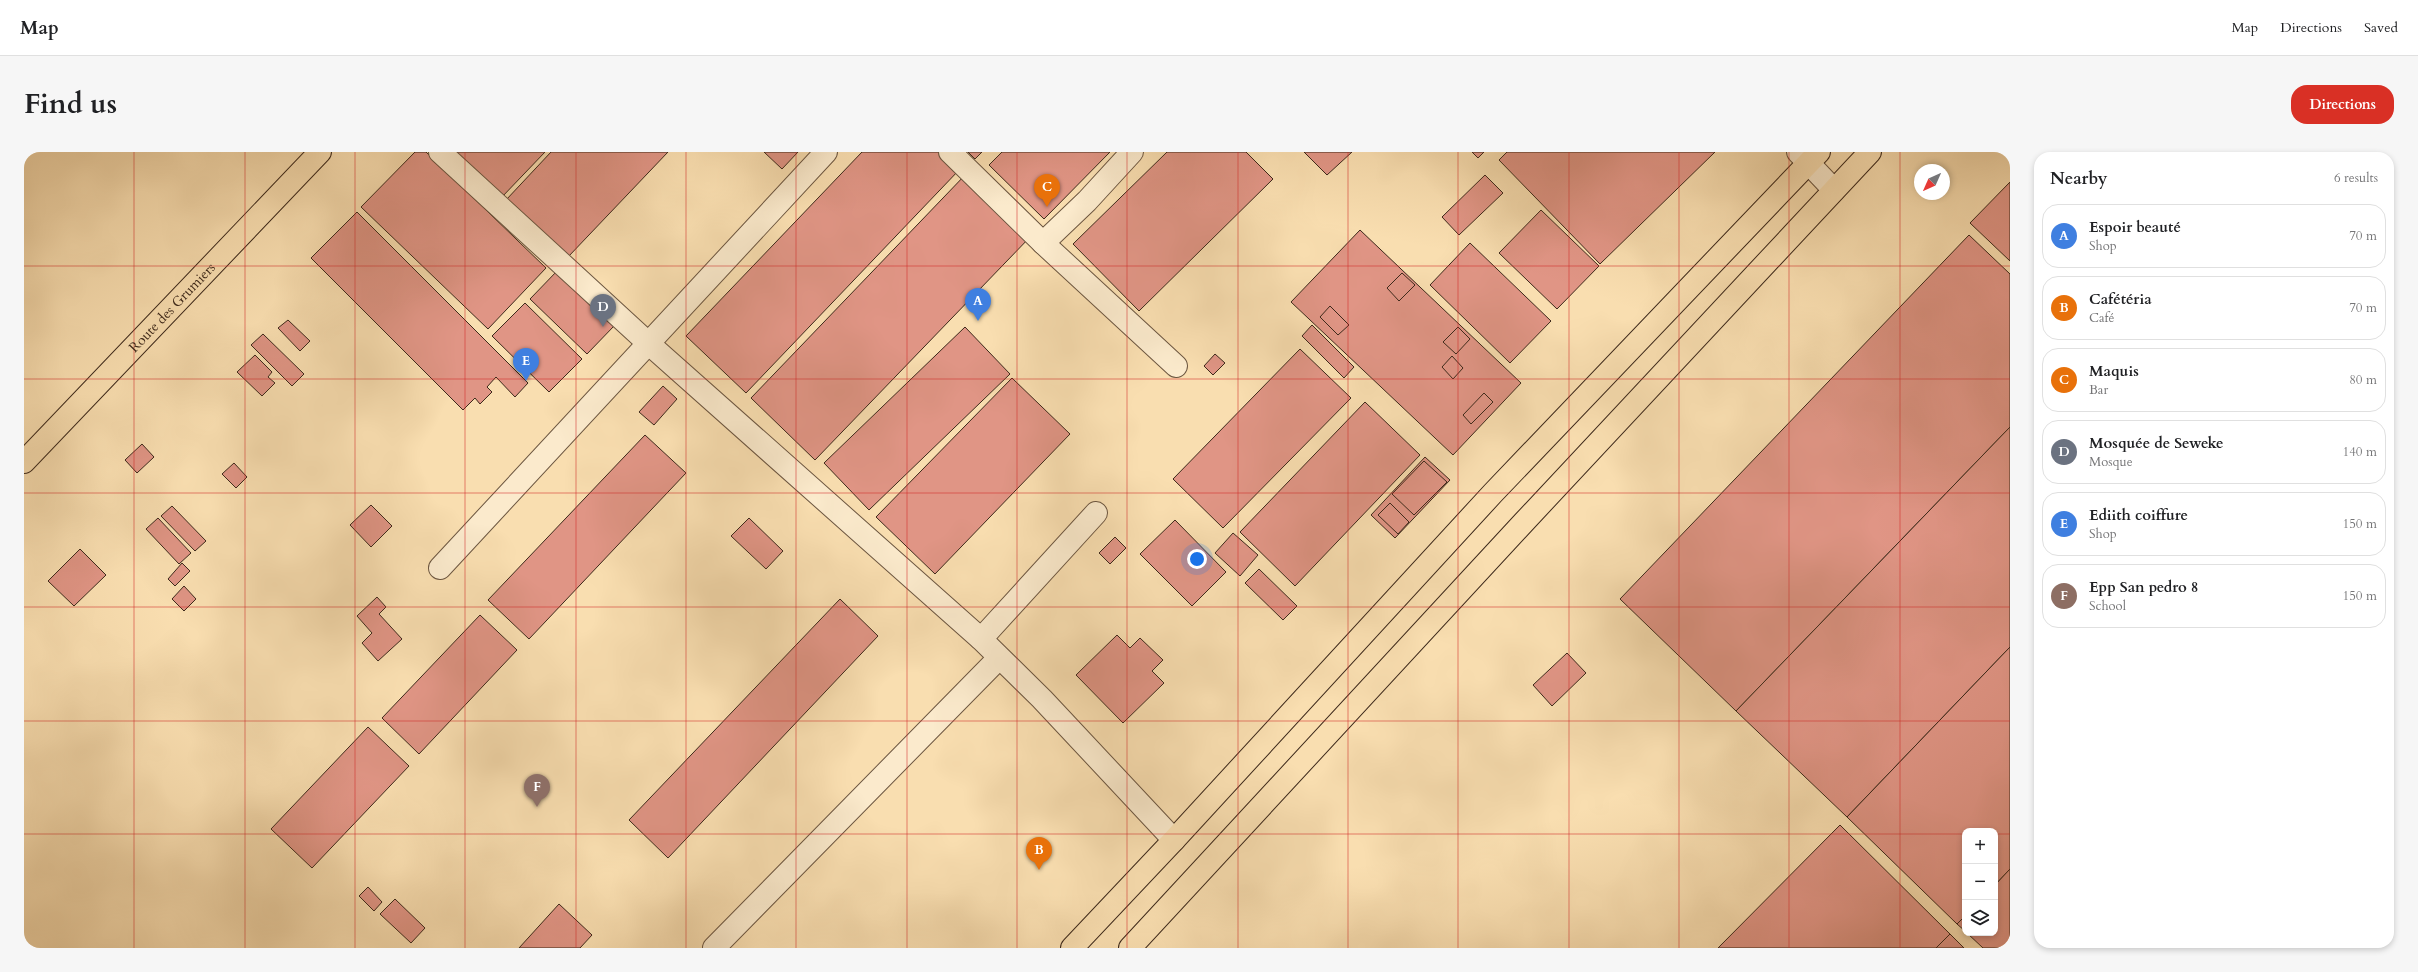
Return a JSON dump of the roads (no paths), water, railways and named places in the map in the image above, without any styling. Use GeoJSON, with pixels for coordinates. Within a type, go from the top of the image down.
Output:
{"type":"FeatureCollection","features":[{"type":"Feature","properties":{"kind":"main road","name":"Route des Grumiers"},"geometry":{"type":"LineString","coordinates":[[24,462],[320,152]]}},
{"type":"Feature","properties":{"kind":"main road"},"geometry":{"type":"LineString","coordinates":[[1130,948],[1870,152]]}},
{"type":"Feature","properties":{"kind":"main road"},"geometry":{"type":"LineString","coordinates":[[1072,948],[1174,840],[1493,493],[1808,156]]}},
{"type":"Feature","properties":{"kind":"street"},"geometry":{"type":"LineString","coordinates":[[440,152],[648,343],[981,639],[1042,699],[1174,840]]}},
{"type":"Feature","properties":{"kind":"street"},"geometry":{"type":"LineString","coordinates":[[440,568],[826,152]]}},
{"type":"Feature","properties":{"kind":"street"},"geometry":{"type":"LineString","coordinates":[[950,152],[1043,243],[1176,366]]}},
{"type":"Feature","properties":{"kind":"street"},"geometry":{"type":"LineString","coordinates":[[1043,243],[1087,201],[1132,152]]}},
{"type":"Feature","properties":{"kind":"street"},"geometry":{"type":"LineString","coordinates":[[1808,156],[1834,190]]}},
{"type":"Feature","properties":{"kind":"street"},"geometry":{"type":"LineString","coordinates":[[981,639],[1096,513]]}},
{"type":"Feature","properties":{"kind":"street"},"geometry":{"type":"LineString","coordinates":[[714,948],[999,658]]}},
{"type":"Feature","properties":{"kind":"place","name":"Maquis"},"geometry":{"type":"Point","coordinates":[1047,207]}},
{"type":"Feature","properties":{"kind":"place","name":"Espoir beauté"},"geometry":{"type":"Point","coordinates":[978,321]}},
{"type":"Feature","properties":{"kind":"place","name":"Mosquée de Seweke"},"geometry":{"type":"Point","coordinates":[603,327]}},
{"type":"Feature","properties":{"kind":"place","name":"Ediith coiffure"},"geometry":{"type":"Point","coordinates":[526,381]}},
{"type":"Feature","properties":{"kind":"place","name":"Epp San pedro 8"},"geometry":{"type":"Point","coordinates":[537,807]}},
{"type":"Feature","properties":{"kind":"place","name":"Cafétéria"},"geometry":{"type":"Point","coordinates":[1039,870]}}]}
